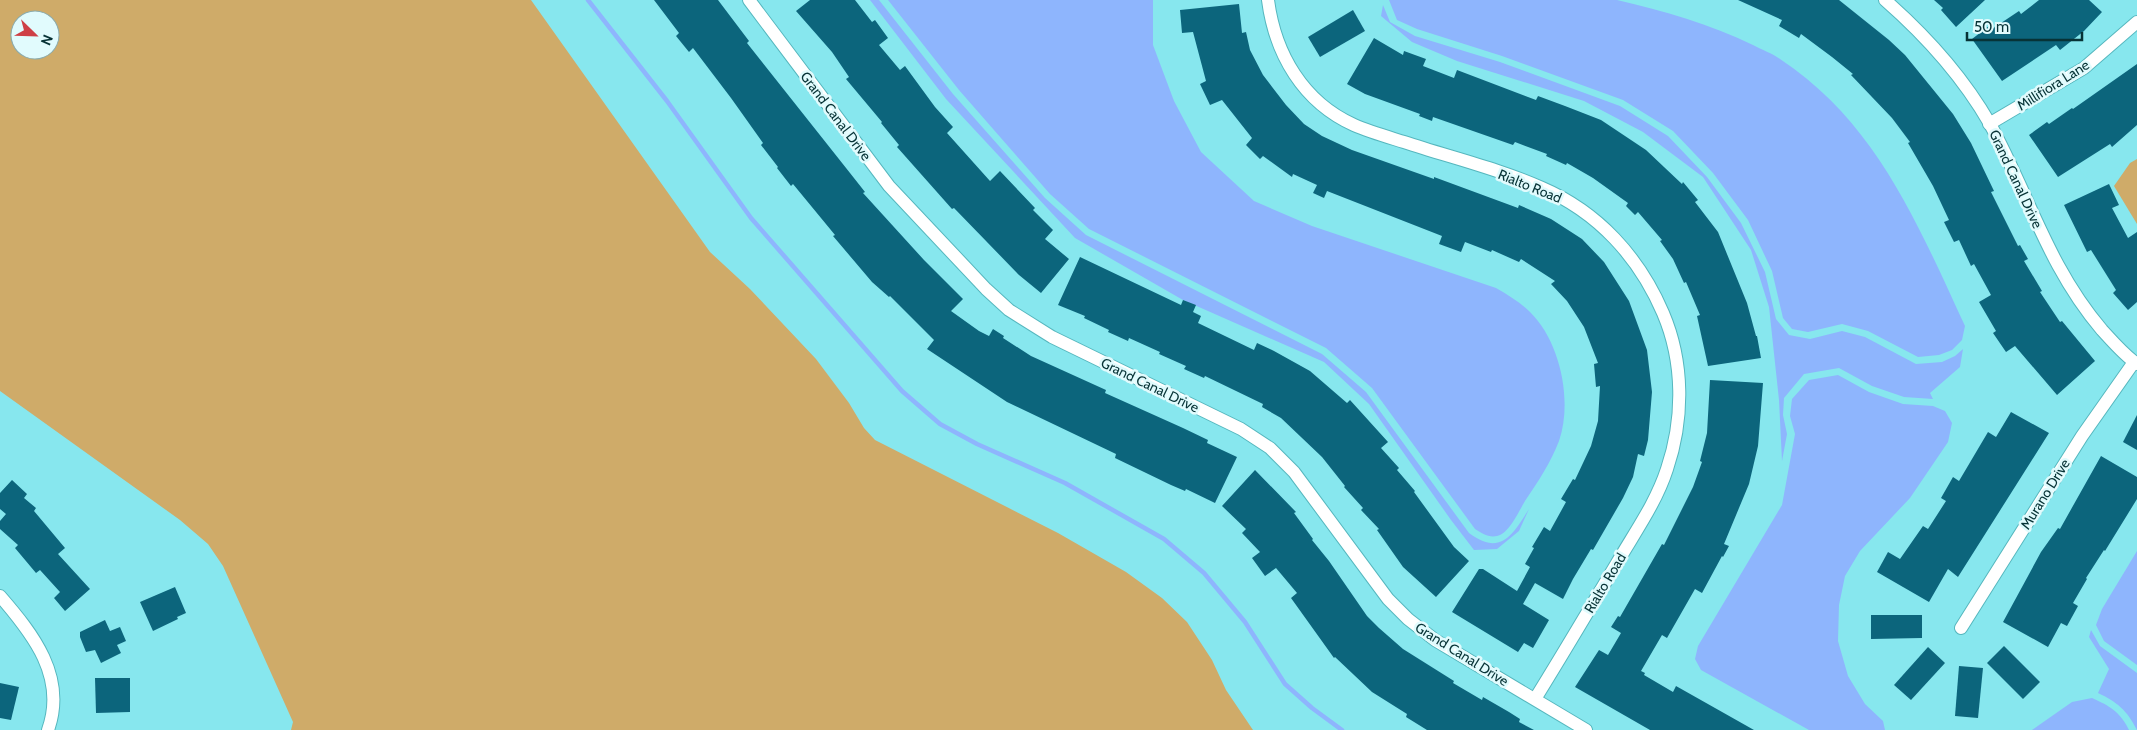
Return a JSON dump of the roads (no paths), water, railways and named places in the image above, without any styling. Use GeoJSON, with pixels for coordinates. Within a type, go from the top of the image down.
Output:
{"type":"FeatureCollection","features":[{"type":"Feature","properties":{"kind":"street","name":"Grand Canal Drive"},"geometry":{"type":"LineString","coordinates":[[749,0],[889,186],[986,289],[1009,310],[1052,337],[1241,429],[1270,448],[1294,472],[1388,599],[1408,619],[1435,640],[1586,730]]}},
{"type":"Feature","properties":{"kind":"street","name":"Rialto Road"},"geometry":{"type":"LineString","coordinates":[[1268,0],[1273,31],[1288,66],[1307,92],[1323,106],[1355,126],[1530,183],[1572,204],[1599,224],[1623,246],[1651,288],[1666,321],[1676,355],[1679,392],[1676,433],[1667,471],[1651,506],[1535,699]]}},
{"type":"Feature","properties":{"kind":"street","name":"Grand Canal Drive"},"geometry":{"type":"LineString","coordinates":[[1885,0],[1938,52],[1964,85],[1989,124],[2058,269],[2092,318],[2115,344],[2136,363]]}},
{"type":"Feature","properties":{"kind":"street","name":"Millifiora Lane"},"geometry":{"type":"LineString","coordinates":[[1989,124],[2084,68],[2137,22]]}},
{"type":"Feature","properties":{"kind":"street","name":"Murano Drive"},"geometry":{"type":"LineString","coordinates":[[1961,628],[2082,436],[2136,363]]}},
{"type":"Feature","properties":{"kind":"street"},"geometry":{"type":"LineString","coordinates":[[0,596],[40,649],[49,667],[54,698],[52,718],[48,730]]}},
{"type":"Feature","properties":{"kind":"water"},"geometry":{"type":"Polygon","coordinates":[[[870,0],[879,0],[953,94],[1045,198],[1086,235],[1322,354],[1366,392],[1469,533],[1480,540],[1498,543],[1511,534],[1529,509],[1519,531],[1497,549],[1474,550],[1369,404],[1324,362],[1183,300],[1075,238],[946,99],[870,0]]]}},
{"type":"Feature","properties":{"kind":"water"},"geometry":{"type":"Polygon","coordinates":[[[888,0],[1153,0],[1153,45],[1174,101],[1201,152],[1254,201],[1312,226],[1496,288],[1526,308],[1540,324],[1556,355],[1561,372],[1565,408],[1563,425],[1556,449],[1510,527],[1497,536],[1485,535],[1475,529],[1372,388],[1326,348],[1089,229],[1050,194],[959,90],[888,0]]]}},
{"type":"Feature","properties":{"kind":"water"},"geometry":{"type":"Polygon","coordinates":[[[1389,0],[1617,0],[1703,24],[1737,37],[1777,57],[1814,85],[1843,114],[1869,145],[1891,179],[1930,251],[1965,326],[1962,340],[1952,350],[1939,355],[1918,357],[1868,331],[1842,324],[1808,332],[1792,329],[1783,318],[1772,271],[1748,220],[1713,173],[1673,131],[1623,100],[1502,56],[1417,29],[1397,20],[1389,0]]]}},
{"type":"Feature","properties":{"kind":"water"},"geometry":{"type":"Polygon","coordinates":[[[1383,5],[1390,22],[1415,36],[1500,62],[1620,106],[1668,136],[1707,177],[1741,223],[1765,272],[1776,319],[1789,335],[1810,339],[1842,331],[1865,337],[1916,364],[1942,362],[1955,356],[1963,349],[1960,367],[1930,393],[1933,399],[1904,397],[1872,386],[1839,368],[1804,374],[1784,398],[1783,415],[1787,434],[1782,461],[1779,400],[1769,307],[1751,250],[1703,177],[1643,132],[1584,101],[1457,61],[1412,42],[1381,16],[1383,5]]]}},
{"type":"Feature","properties":{"kind":"water"},"geometry":{"type":"Polygon","coordinates":[[[1838,375],[1869,392],[1903,404],[1933,406],[1945,411],[1952,423],[1948,442],[1910,498],[1860,551],[1845,576],[1839,605],[1838,641],[1848,676],[1865,704],[1883,721],[1885,730],[1809,730],[1701,670],[1695,659],[1698,646],[1782,505],[1795,434],[1790,416],[1792,399],[1809,380],[1838,375]]]}},
{"type":"Feature","properties":{"kind":"water"},"geometry":{"type":"Polygon","coordinates":[[[2137,551],[2137,665],[2104,641],[2096,625],[2102,609],[2137,551]]]}},
{"type":"Feature","properties":{"kind":"water"},"geometry":{"type":"Polygon","coordinates":[[[2091,630],[2100,646],[2137,673],[2137,730],[2121,707],[2098,693],[2109,669],[2089,637],[2091,630]]]}},
{"type":"Feature","properties":{"kind":"water"},"geometry":{"type":"Polygon","coordinates":[[[2092,698],[2114,710],[2129,730],[2032,730],[2072,702],[2092,698]]]}},
{"type":"Feature","properties":{"kind":"waterway"},"geometry":{"type":"LineString","coordinates":[[588,0],[667,101],[751,218],[902,391],[940,424],[977,444],[1065,483],[1164,539],[1204,573],[1245,622],[1285,684],[1312,708],[1342,730]]}}]}
